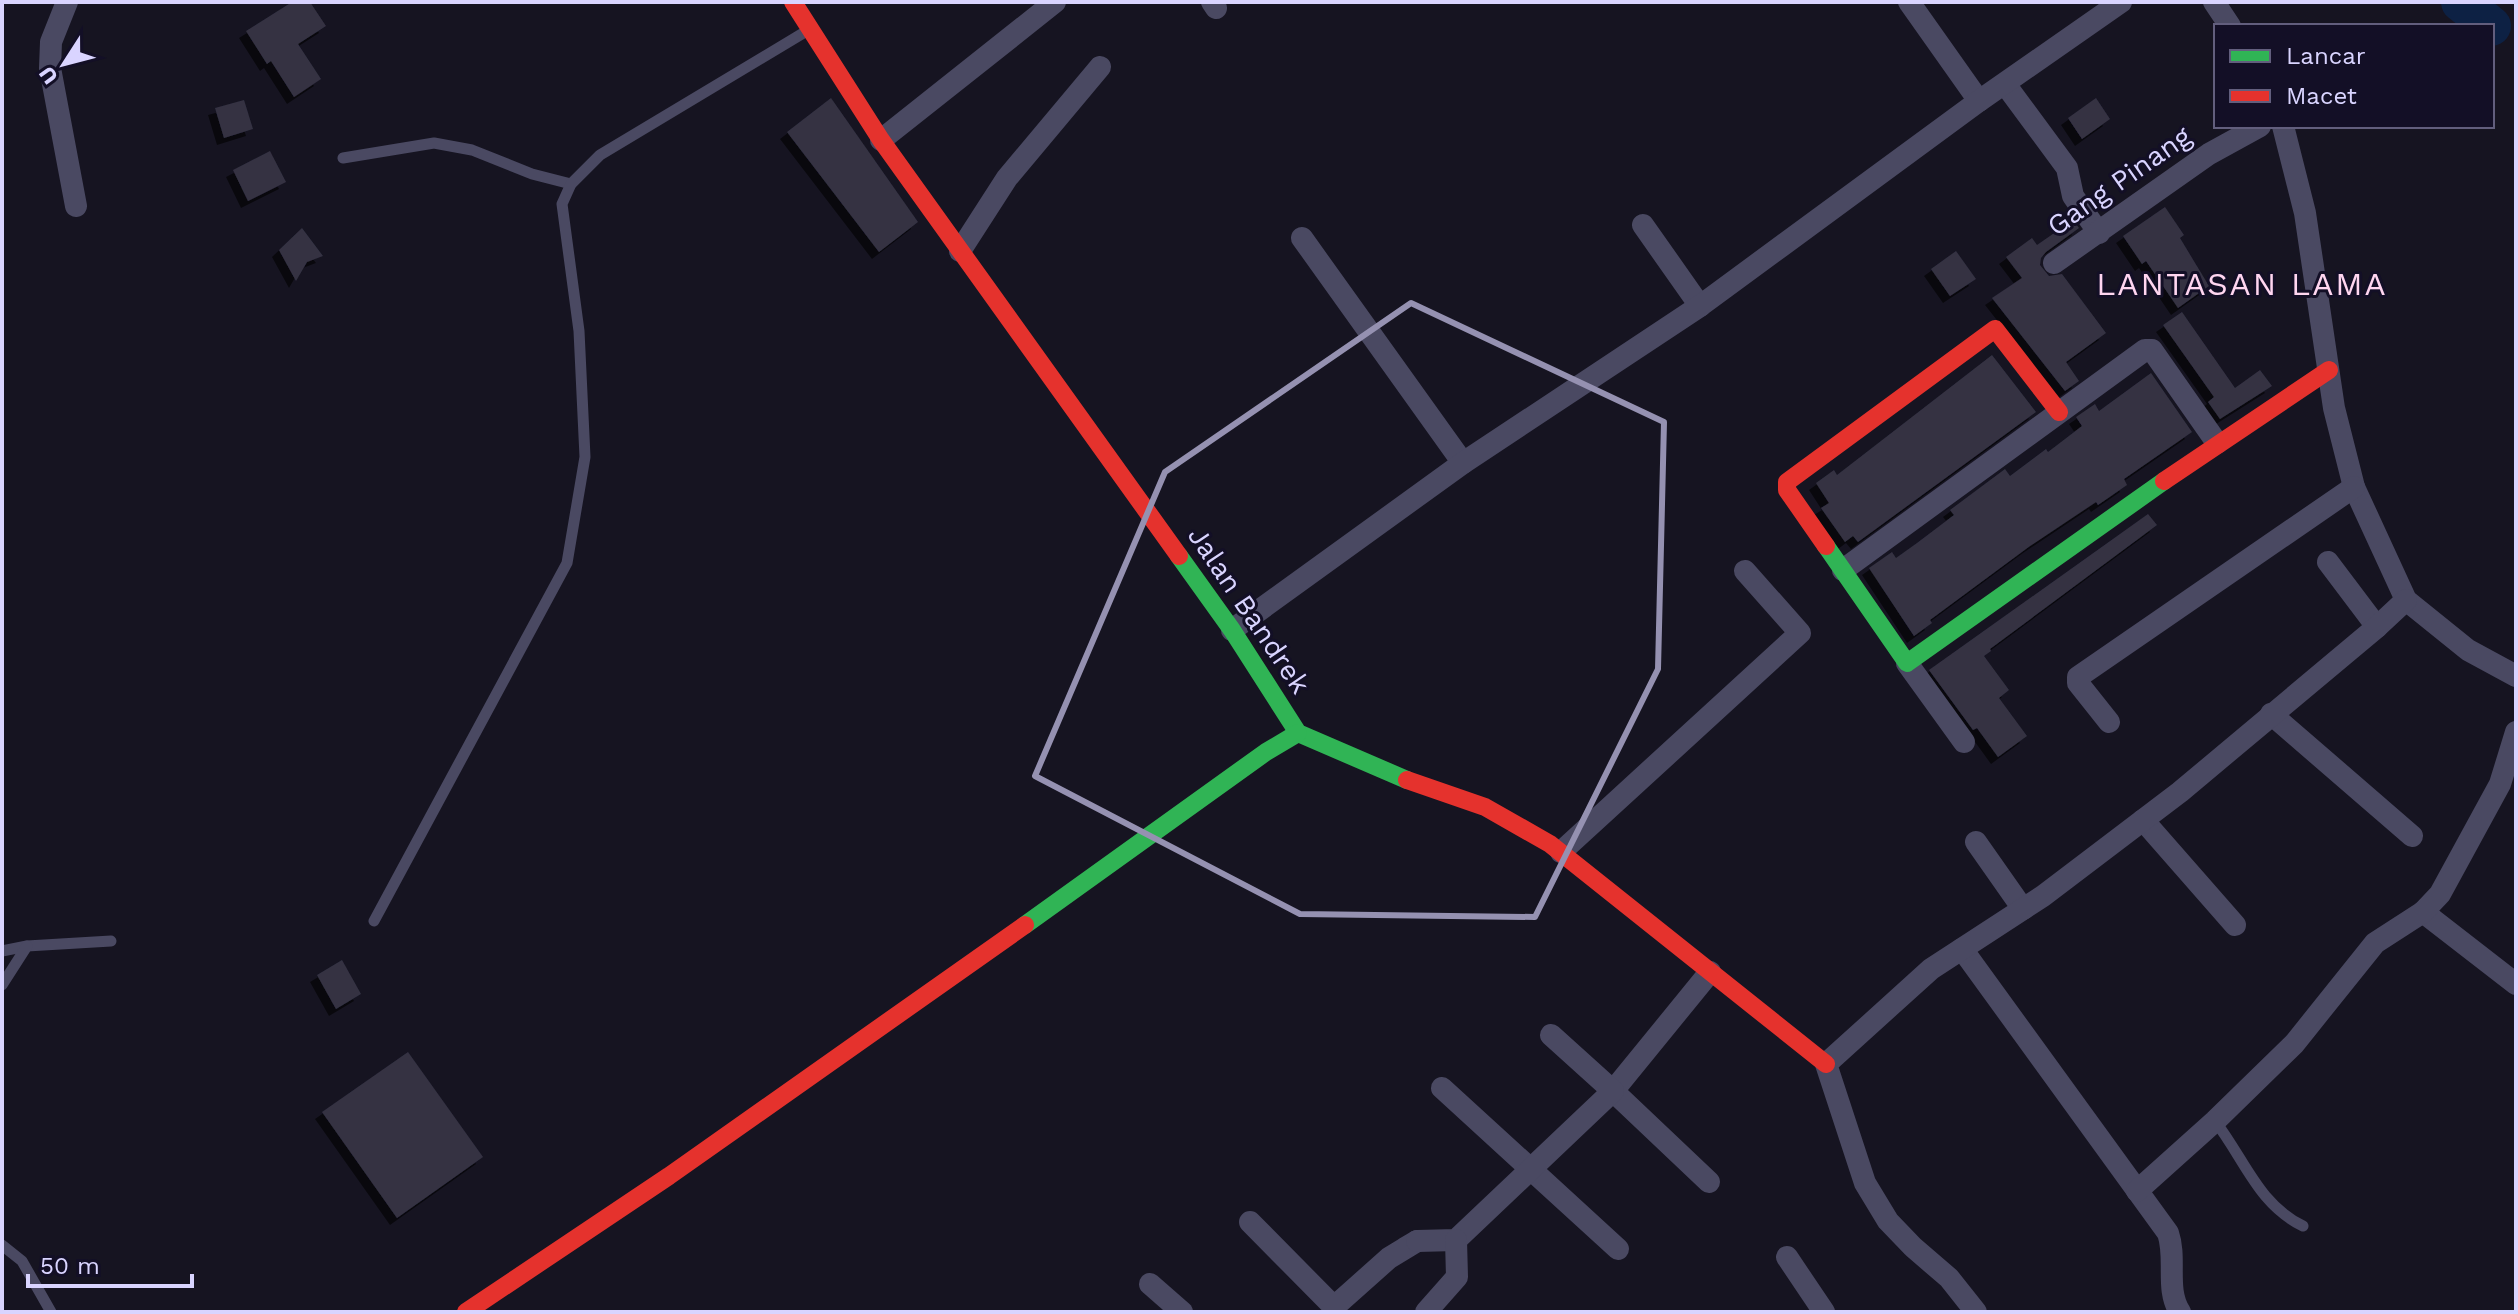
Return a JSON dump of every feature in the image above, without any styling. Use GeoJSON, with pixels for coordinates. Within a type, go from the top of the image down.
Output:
{"type":"FeatureCollection","features":[{"type":"Feature","properties":{"kind":"street"},"geometry":{"type":"LineString","coordinates":[[67,2],[51,42],[50,68],[76,206]]}},
{"type":"Feature","properties":{"kind":"street","name":"Jalan Bandrek"},"geometry":{"type":"LineString","coordinates":[[793,2],[881,140],[1232,630],[1298,733],[1390,774],[1485,807],[1561,852],[1826,1064]]}},
{"type":"Feature","properties":{"kind":"street"},"geometry":{"type":"LineString","coordinates":[[881,140],[1055,2]]}},
{"type":"Feature","properties":{"kind":"street"},"geometry":{"type":"LineString","coordinates":[[1909,2],[1979,101]]}},
{"type":"Feature","properties":{"kind":"street"},"geometry":{"type":"LineString","coordinates":[[1232,630],[1463,463],[1700,306],[1979,101],[2121,2]]}},
{"type":"Feature","properties":{"kind":"street"},"geometry":{"type":"LineString","coordinates":[[2214,2],[2229,24]]}},
{"type":"Feature","properties":{"kind":"street"},"geometry":{"type":"LineString","coordinates":[[960,251],[1007,178],[1100,67]]}},
{"type":"Feature","properties":{"kind":"street"},"geometry":{"type":"LineString","coordinates":[[2005,84],[2067,168],[2073,196],[2099,233]]}},
{"type":"Feature","properties":{"kind":"street","name":"Gang Pinang"},"geometry":{"type":"LineString","coordinates":[[2054,263],[2209,154],[2256,128]]}},
{"type":"Feature","properties":{"kind":"street"},"geometry":{"type":"LineString","coordinates":[[2284,128],[2305,213],[2334,408],[2354,487],[2406,600],[2468,650],[2516,676]]}},
{"type":"Feature","properties":{"kind":"street"},"geometry":{"type":"LineString","coordinates":[[1643,225],[1700,306]]}},
{"type":"Feature","properties":{"kind":"street"},"geometry":{"type":"LineString","coordinates":[[1302,238],[1463,463]]}},
{"type":"Feature","properties":{"kind":"street"},"geometry":{"type":"LineString","coordinates":[[1964,742],[1787,490],[1787,482],[1995,329],[2059,412]]}},
{"type":"Feature","properties":{"kind":"street"},"geometry":{"type":"LineString","coordinates":[[1843,570],[2148,349],[2152,350],[2217,443]]}},
{"type":"Feature","properties":{"kind":"street"},"geometry":{"type":"LineString","coordinates":[[1907,663],[2217,443],[2329,370]]}},
{"type":"Feature","properties":{"kind":"street"},"geometry":{"type":"LineString","coordinates":[[2109,722],[2078,683],[2078,677],[2354,487]]}},
{"type":"Feature","properties":{"kind":"street"},"geometry":{"type":"LineString","coordinates":[[2328,562],[2377,627]]}},
{"type":"Feature","properties":{"kind":"street"},"geometry":{"type":"LineString","coordinates":[[1561,852],[1800,633],[1745,571]]}},
{"type":"Feature","properties":{"kind":"street"},"geometry":{"type":"LineString","coordinates":[[1976,1312],[1949,1278],[1888,1221],[1865,1183],[1826,1064],[1931,969],[2023,909],[2143,820],[2406,600]]}},
{"type":"Feature","properties":{"kind":"street"},"geometry":{"type":"LineString","coordinates":[[2271,714],[2412,836]]}},
{"type":"Feature","properties":{"kind":"street"},"geometry":{"type":"LineString","coordinates":[[2137,1191],[2294,1044],[2375,943],[2423,912],[2440,894],[2500,784],[2516,732]]}},
{"type":"Feature","properties":{"kind":"street"},"geometry":{"type":"LineString","coordinates":[[466,1312],[689,1163],[1266,752],[1298,733]]}},
{"type":"Feature","properties":{"kind":"street"},"geometry":{"type":"LineString","coordinates":[[2143,820],[2235,925]]}},
{"type":"Feature","properties":{"kind":"street"},"geometry":{"type":"LineString","coordinates":[[1976,842],[2023,909]]}},
{"type":"Feature","properties":{"kind":"street"},"geometry":{"type":"LineString","coordinates":[[2423,912],[2516,984]]}},
{"type":"Feature","properties":{"kind":"street"},"geometry":{"type":"LineString","coordinates":[[1962,949],[2168,1233],[2174,1249],[2174,1302],[2180,1312]]}},
{"type":"Feature","properties":{"kind":"street"},"geometry":{"type":"LineString","coordinates":[[1250,1222],[1337,1310],[1389,1258],[1411,1245],[1456,1240],[1613,1091],[1710,972]]}},
{"type":"Feature","properties":{"kind":"street"},"geometry":{"type":"LineString","coordinates":[[1551,1035],[1709,1182]]}},
{"type":"Feature","properties":{"kind":"street"},"geometry":{"type":"LineString","coordinates":[[1442,1088],[1618,1249]]}},
{"type":"Feature","properties":{"kind":"street"},"geometry":{"type":"LineString","coordinates":[[1426,1312],[1457,1277],[1456,1240]]}},
{"type":"Feature","properties":{"kind":"street"},"geometry":{"type":"LineString","coordinates":[[1787,1257],[1824,1312]]}},
{"type":"Feature","properties":{"kind":"street"},"geometry":{"type":"LineString","coordinates":[[1150,1284],[1182,1312]]}},
{"type":"Feature","properties":{"kind":"lane"},"geometry":{"type":"LineString","coordinates":[[374,921],[567,563],[585,457],[579,331],[562,204],[571,184],[600,155],[811,29]]}},
{"type":"Feature","properties":{"kind":"lane"},"geometry":{"type":"LineString","coordinates":[[343,158],[434,143],[472,150],[532,174],[571,184]]}},
{"type":"Feature","properties":{"kind":"lane"},"geometry":{"type":"LineString","coordinates":[[2,951],[27,946],[111,941]]}},
{"type":"Feature","properties":{"kind":"lane"},"geometry":{"type":"LineString","coordinates":[[2,985],[27,946]]}},
{"type":"Feature","properties":{"kind":"lane"},"geometry":{"type":"LineString","coordinates":[[2215,1121],[2270,1204],[2303,1226]]}},
{"type":"Feature","properties":{"kind":"lane"},"geometry":{"type":"LineString","coordinates":[[2,1245],[22,1261],[51,1312]]}},
{"type":"Feature","properties":{"kind":"highlighted area"},"geometry":{"type":"Polygon","coordinates":[[[1411,303],[1664,422],[1658,669],[1535,917],[1300,914],[1035,776],[1165,472],[1411,303]]]}},
{"type":"Feature","properties":{"kind":"building"},"geometry":{"type":"Polygon","coordinates":[[[292,2],[310,2],[326,26],[298,44],[321,79],[294,97],[271,61],[267,64],[246,31],[292,2]]]}},
{"type":"Feature","properties":{"kind":"building"},"geometry":{"type":"Polygon","coordinates":[[[831,98],[918,222],[879,252],[787,132],[831,98]]]}},
{"type":"Feature","properties":{"kind":"building"},"geometry":{"type":"Polygon","coordinates":[[[2096,98],[2110,119],[2082,139],[2068,118],[2096,98]]]}},
{"type":"Feature","properties":{"kind":"building"},"geometry":{"type":"Polygon","coordinates":[[[244,100],[253,129],[224,138],[215,108],[244,100]]]}},
{"type":"Feature","properties":{"kind":"building"},"geometry":{"type":"Polygon","coordinates":[[[270,151],[286,182],[248,201],[233,170],[270,151]]]}},
{"type":"Feature","properties":{"kind":"building"},"geometry":{"type":"Polygon","coordinates":[[[2165,207],[2184,235],[2180,238],[2209,286],[2178,308],[2146,261],[2142,264],[2123,236],[2165,207]]]}},
{"type":"Feature","properties":{"kind":"building"},"geometry":{"type":"Polygon","coordinates":[[[2073,220],[2079,228],[2046,252],[2040,265],[2049,276],[2062,274],[2106,333],[2066,362],[2079,381],[2065,391],[1992,298],[2022,278],[2006,257],[2032,238],[2037,245],[2073,220]]]}},
{"type":"Feature","properties":{"kind":"building"},"geometry":{"type":"Polygon","coordinates":[[[302,228],[323,256],[307,262],[296,281],[279,250],[302,228]]]}},
{"type":"Feature","properties":{"kind":"building"},"geometry":{"type":"Polygon","coordinates":[[[1956,251],[1976,279],[1950,296],[1931,269],[1956,251]]]}},
{"type":"Feature","properties":{"kind":"building"},"geometry":{"type":"Polygon","coordinates":[[[2182,312],[2235,388],[2260,370],[2272,386],[2220,419],[2208,402],[2214,397],[2163,325],[2182,312]]]}},
{"type":"Feature","properties":{"kind":"building"},"geometry":{"type":"Polygon","coordinates":[[[1992,355],[2036,412],[1858,542],[1853,536],[1845,542],[1821,508],[1829,503],[1816,483],[1834,470],[1837,475],[1992,355]]]}},
{"type":"Feature","properties":{"kind":"building"},"geometry":{"type":"Polygon","coordinates":[[[2151,373],[2192,432],[2124,479],[2127,485],[2030,546],[1930,620],[1932,623],[1914,636],[1869,568],[1892,552],[1896,558],[1954,515],[1950,510],[2005,469],[2010,476],[2082,426],[2076,417],[2095,404],[2099,411],[2151,373]]]}},
{"type":"Feature","properties":{"kind":"building"},"geometry":{"type":"Polygon","coordinates":[[[2148,514],[2157,525],[1984,656],[2009,690],[1999,698],[2027,736],[1998,757],[1977,728],[1973,730],[1929,670],[2148,514]]]}},
{"type":"Feature","properties":{"kind":"building"},"geometry":{"type":"Polygon","coordinates":[[[342,960],[361,994],[336,1009],[317,975],[342,960]]]}},
{"type":"Feature","properties":{"kind":"building"},"geometry":{"type":"Polygon","coordinates":[[[408,1052],[483,1157],[397,1218],[322,1112],[408,1052]]]}},
{"type":"Feature","properties":{"kind":"waterway"},"geometry":{"type":"LineString","coordinates":[[2461,2],[2488,24]]}},
{"type":"Feature","properties":{"kind":"traffic: fast"},"geometry":{"type":"LineString","coordinates":[[1826,546],[1907,663],[2164,481]]}},
{"type":"Feature","properties":{"kind":"traffic: fast"},"geometry":{"type":"LineString","coordinates":[[1179,556],[1232,630],[1298,733],[1407,780]]}},
{"type":"Feature","properties":{"kind":"traffic: fast"},"geometry":{"type":"LineString","coordinates":[[1025,925],[1266,752],[1298,733]]}},
{"type":"Feature","properties":{"kind":"traffic: jam"},"geometry":{"type":"LineString","coordinates":[[793,2],[881,140],[1179,556]]}},
{"type":"Feature","properties":{"kind":"traffic: jam"},"geometry":{"type":"LineString","coordinates":[[1826,546],[1787,490],[1787,482],[1995,329],[2059,412]]}},
{"type":"Feature","properties":{"kind":"traffic: jam"},"geometry":{"type":"LineString","coordinates":[[2164,481],[2329,370]]}},
{"type":"Feature","properties":{"kind":"traffic: jam"},"geometry":{"type":"LineString","coordinates":[[1407,780],[1485,807],[1550,844],[1826,1064]]}},
{"type":"Feature","properties":{"kind":"traffic: jam"},"geometry":{"type":"LineString","coordinates":[[466,1312],[669,1176],[1025,925]]}},
{"type":"Feature","properties":{"kind":"district","name":"LANTASAN LAMA"},"geometry":{"type":"Point","coordinates":[2242,284]}}]}
